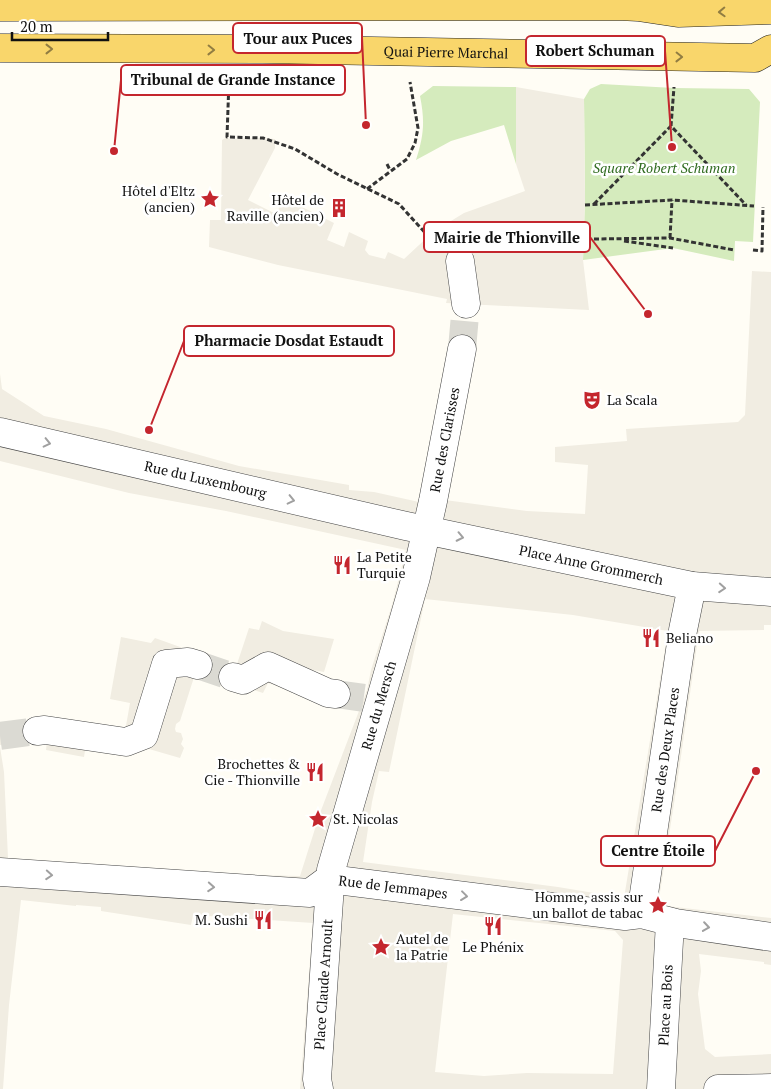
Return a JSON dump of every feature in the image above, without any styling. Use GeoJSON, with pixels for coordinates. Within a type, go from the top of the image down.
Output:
{"type":"FeatureCollection","features":[{"type":"Feature","properties":{"kind":"main road"},"geometry":{"type":"LineString","coordinates":[[0,7],[638,6],[676,0]]}},
{"type":"Feature","properties":{"kind":"main road"},"geometry":{"type":"LineString","coordinates":[[638,6],[678,13],[771,10]]}},
{"type":"Feature","properties":{"kind":"main road","name":"Quai Pierre Marchal"},"geometry":{"type":"LineString","coordinates":[[0,48],[755,58],[771,49]]}},
{"type":"Feature","properties":{"kind":"street"},"geometry":{"type":"LineString","coordinates":[[460,261],[466,304]]}},
{"type":"Feature","properties":{"kind":"street","name":"Rue des Clarisses"},"geometry":{"type":"LineString","coordinates":[[419,529],[462,349]]}},
{"type":"Feature","properties":{"kind":"street","name":"Rue du Luxembourg"},"geometry":{"type":"LineString","coordinates":[[0,432],[419,529]]}},
{"type":"Feature","properties":{"kind":"street","name":"Place Anne Grommerch"},"geometry":{"type":"LineString","coordinates":[[419,529],[692,586],[771,592]]}},
{"type":"Feature","properties":{"kind":"street","name":"Rue du Mersch"},"geometry":{"type":"LineString","coordinates":[[329,879],[371,699],[416,576],[419,529]]}},
{"type":"Feature","properties":{"kind":"street","name":"Rue des Deux Places"},"geometry":{"type":"LineString","coordinates":[[641,914],[682,630],[692,586]]}},
{"type":"Feature","properties":{"kind":"street"},"geometry":{"type":"LineString","coordinates":[[37,732],[45,730],[126,742],[144,735],[166,664],[188,662],[198,665]]}},
{"type":"Feature","properties":{"kind":"street"},"geometry":{"type":"LineString","coordinates":[[233,677],[243,680],[268,666],[328,693],[336,694]]}},
{"type":"Feature","properties":{"kind":"street","name":"Rue de Jemmapes"},"geometry":{"type":"LineString","coordinates":[[0,872],[310,894],[329,879],[625,916],[641,914],[670,922],[771,937]]}},
{"type":"Feature","properties":{"kind":"street","name":"Place Claude Arnoult"},"geometry":{"type":"LineString","coordinates":[[319,1089],[317,1079],[329,879]]}},
{"type":"Feature","properties":{"kind":"street","name":"Place au Bois"},"geometry":{"type":"LineString","coordinates":[[661,1089],[670,922]]}},
{"type":"Feature","properties":{"kind":"street"},"geometry":{"type":"LineString","coordinates":[[718,1089],[771,1088]]}},
{"type":"Feature","properties":{"kind":"path"},"geometry":{"type":"LineString","coordinates":[[594,204],[671,126],[675,56]]}},
{"type":"Feature","properties":{"kind":"path"},"geometry":{"type":"LineString","coordinates":[[230,71],[228,137],[263,138],[295,149],[337,174],[399,204],[428,236],[460,261]]}},
{"type":"Feature","properties":{"kind":"path"},"geometry":{"type":"LineString","coordinates":[[367,188],[408,159],[415,143],[418,128],[409,74]]}},
{"type":"Feature","properties":{"kind":"path"},"geometry":{"type":"LineString","coordinates":[[671,126],[746,205]]}},
{"type":"Feature","properties":{"kind":"path"},"geometry":{"type":"LineString","coordinates":[[387,164],[390,170]]}},
{"type":"Feature","properties":{"kind":"path"},"geometry":{"type":"LineString","coordinates":[[670,238],[672,200]]}},
{"type":"Feature","properties":{"kind":"path"},"geometry":{"type":"LineString","coordinates":[[584,205],[672,200],[754,206]]}},
{"type":"Feature","properties":{"kind":"path"},"geometry":{"type":"LineString","coordinates":[[753,250],[762,251],[763,207]]}},
{"type":"Feature","properties":{"kind":"path"},"geometry":{"type":"LineString","coordinates":[[594,240],[670,238],[734,250]]}},
{"type":"Feature","properties":{"kind":"path"},"geometry":{"type":"LineString","coordinates":[[615,240],[674,248]]}},
{"type":"Feature","properties":{"kind":"green space","name":"Square Robert Schuman"},"geometry":{"type":"Polygon","coordinates":[[[601,84],[674,88],[749,89],[760,102],[753,242],[735,241],[734,261],[673,248],[583,260],[585,198],[584,99],[590,89],[601,84]]]}},
{"type":"Feature","properties":{"kind":"green space"},"geometry":{"type":"Polygon","coordinates":[[[433,86],[516,87],[516,164],[504,125],[451,141],[416,160],[423,128],[420,96],[433,86]]]}},
{"type":"Feature","properties":{"kind":"shaded area"},"geometry":{"type":"Polygon","coordinates":[[[516,87],[584,99],[585,198],[583,260],[589,310],[446,303],[447,299],[278,265],[209,247],[210,220],[221,220],[222,140],[227,137],[229,139],[263,138],[275,139],[275,148],[248,200],[276,214],[284,198],[334,223],[327,240],[344,247],[349,232],[368,241],[365,250],[369,255],[385,259],[388,252],[404,259],[433,232],[464,213],[525,191],[516,164],[516,87]]]}},
{"type":"Feature","properties":{"kind":"shaded area"},"geometry":{"type":"Polygon","coordinates":[[[752,271],[771,272],[771,625],[764,625],[764,630],[699,631],[658,905],[771,918],[771,965],[764,964],[764,962],[699,954],[701,971],[698,994],[705,1049],[715,1057],[771,1054],[771,1089],[300,1089],[313,923],[193,915],[191,925],[101,911],[101,907],[21,900],[9,1005],[3,1089],[0,1089],[0,747],[4,772],[8,858],[214,874],[300,876],[320,813],[367,690],[371,670],[392,605],[406,550],[226,511],[129,493],[0,461],[0,374],[2,389],[44,416],[106,429],[239,466],[349,485],[349,490],[374,492],[419,502],[445,361],[450,353],[445,500],[527,511],[585,514],[588,465],[555,462],[555,447],[627,441],[626,429],[738,422],[745,415],[752,271]],[[425,599],[389,772],[379,771],[372,802],[363,862],[558,887],[624,898],[668,631],[573,615],[425,599]],[[453,914],[435,1072],[484,1076],[527,1073],[613,1074],[623,940],[615,931],[453,914]]]}},
{"type":"Feature","properties":{"kind":"shaded area"},"geometry":{"type":"Polygon","coordinates":[[[262,621],[283,631],[334,639],[324,672],[313,670],[311,678],[296,692],[268,683],[263,693],[196,671],[180,721],[176,724],[175,729],[176,732],[181,733],[183,739],[181,744],[184,748],[180,758],[149,749],[151,743],[86,744],[84,757],[46,750],[47,741],[37,739],[0,745],[0,729],[38,721],[124,737],[130,703],[110,699],[121,637],[151,643],[155,638],[236,667],[249,628],[259,630],[262,621]]]}},
{"type":"Feature","properties":{"kind":"tunnel"},"geometry":{"type":"LineString","coordinates":[[462,349],[466,304]]}},
{"type":"Feature","properties":{"kind":"tunnel"},"geometry":{"type":"LineString","coordinates":[[198,665],[233,677]]}},
{"type":"Feature","properties":{"kind":"tunnel"},"geometry":{"type":"LineString","coordinates":[[336,694],[364,698]]}},
{"type":"Feature","properties":{"kind":"tunnel"},"geometry":{"type":"LineString","coordinates":[[0,736],[37,731]]}},
{"type":"Feature","properties":{"kind":"place","name":"Tour aux Puces"},"geometry":{"type":"Point","coordinates":[366,125]}},
{"type":"Feature","properties":{"kind":"place","name":"Robert Schuman"},"geometry":{"type":"Point","coordinates":[672,147]}},
{"type":"Feature","properties":{"kind":"place","name":"Tribunal de Grande Instance"},"geometry":{"type":"Point","coordinates":[114,151]}},
{"type":"Feature","properties":{"kind":"place","name":"Hôtel d'Eltz (ancien)"},"geometry":{"type":"Point","coordinates":[210,199]}},
{"type":"Feature","properties":{"kind":"place","name":"Hôtel de Raville (ancien)"},"geometry":{"type":"Point","coordinates":[339,208]}},
{"type":"Feature","properties":{"kind":"place","name":"Mairie de Thionville"},"geometry":{"type":"Point","coordinates":[648,314]}},
{"type":"Feature","properties":{"kind":"place","name":"La Scala"},"geometry":{"type":"Point","coordinates":[592,400]}},
{"type":"Feature","properties":{"kind":"place","name":"Pharmacie Dosdat Estaudt"},"geometry":{"type":"Point","coordinates":[149,430]}},
{"type":"Feature","properties":{"kind":"place","name":"La Petite Turquie"},"geometry":{"type":"Point","coordinates":[342,565]}},
{"type":"Feature","properties":{"kind":"place","name":"Beliano"},"geometry":{"type":"Point","coordinates":[651,638]}},
{"type":"Feature","properties":{"kind":"place","name":"Centre Étoile"},"geometry":{"type":"Point","coordinates":[756,771]}},
{"type":"Feature","properties":{"kind":"place","name":"Brochettes & Cie - Thionville"},"geometry":{"type":"Point","coordinates":[315,772]}},
{"type":"Feature","properties":{"kind":"place","name":"St. Nicolas"},"geometry":{"type":"Point","coordinates":[318,819]}},
{"type":"Feature","properties":{"kind":"place","name":"Homme, assis sur un ballot de tabac"},"geometry":{"type":"Point","coordinates":[658,905]}},
{"type":"Feature","properties":{"kind":"place","name":"M. Sushi"},"geometry":{"type":"Point","coordinates":[263,920]}},
{"type":"Feature","properties":{"kind":"place","name":"Le Phénix"},"geometry":{"type":"Point","coordinates":[493,926]}},
{"type":"Feature","properties":{"kind":"place","name":"Autel de la Patrie"},"geometry":{"type":"Point","coordinates":[381,947]}}]}
